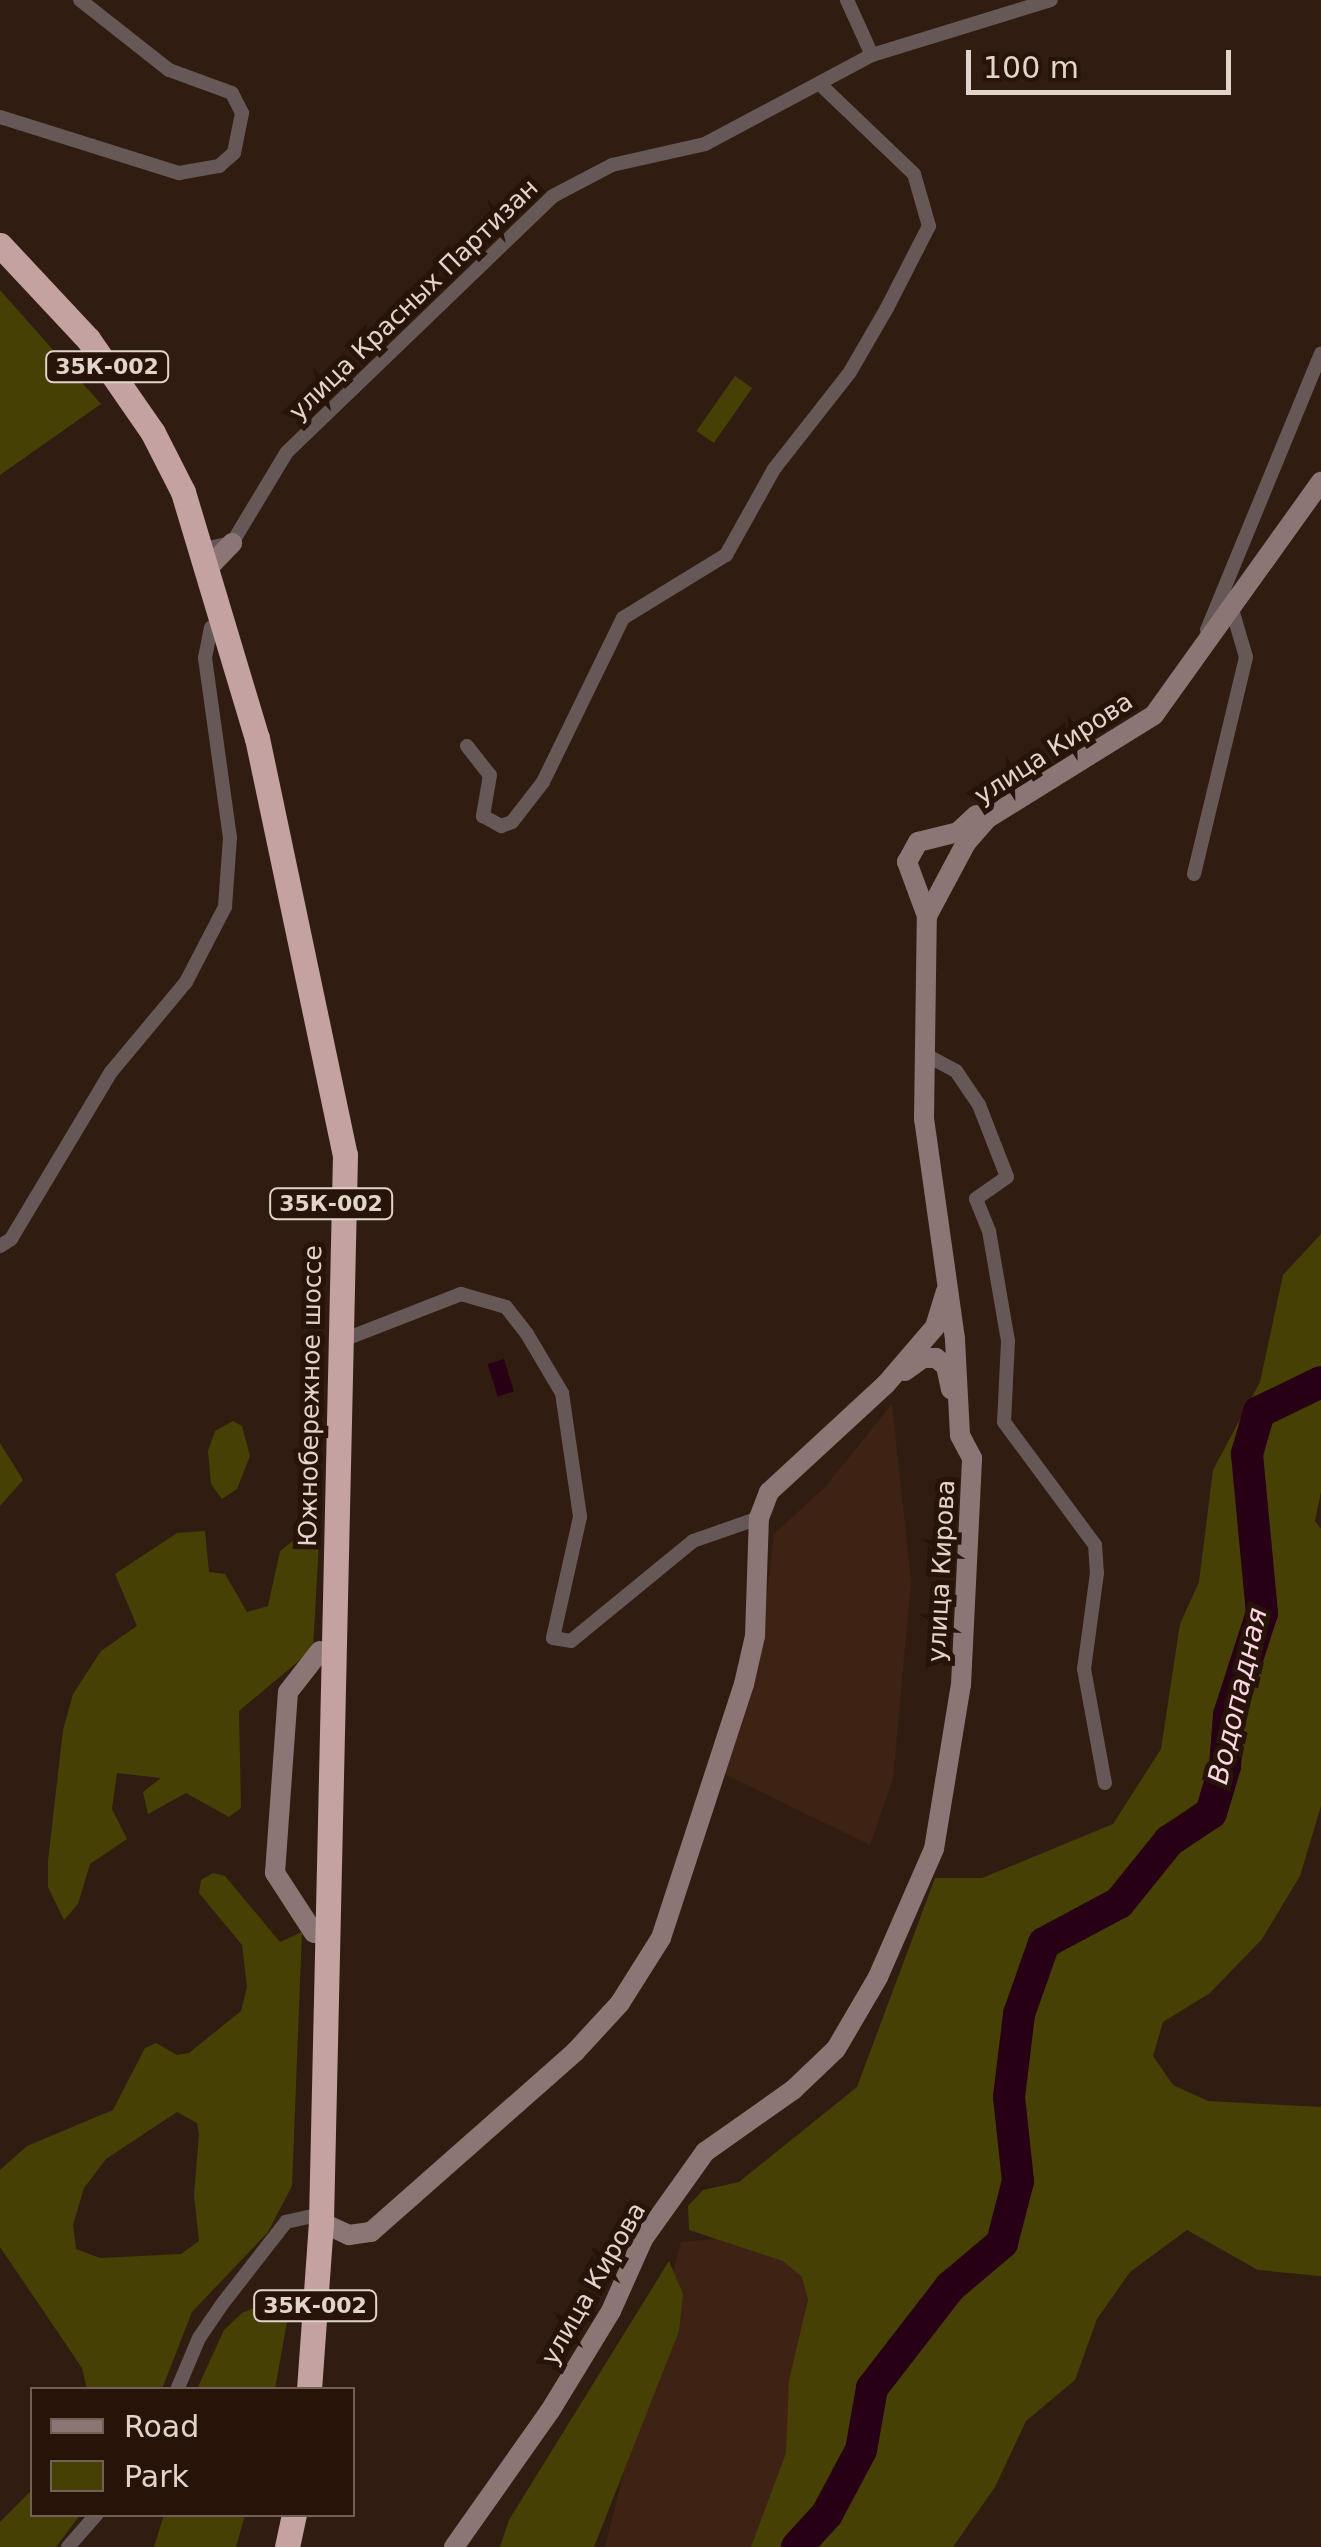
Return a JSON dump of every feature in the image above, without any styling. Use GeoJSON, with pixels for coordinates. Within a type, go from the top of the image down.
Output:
{"type":"FeatureCollection","features":[{"type":"Feature","properties":{"kind":"highway","name":"Южнобережное шоссе"},"geometry":{"type":"LineString","coordinates":[[0,245],[88,339],[153,433],[207,558],[257,738],[345,1155],[343,1340],[329,1716],[305,2220],[309,2387]]}},
{"type":"Feature","properties":{"kind":"highway","name":"Южнобережное шоссе"},"geometry":{"type":"LineString","coordinates":[[0,267],[62,327],[130,419],[171,495],[211,628],[332,1160],[299,2387]]}},
{"type":"Feature","properties":{"kind":"highway"},"geometry":{"type":"LineString","coordinates":[[275,2547],[280,2517]]}},
{"type":"Feature","properties":{"kind":"highway"},"geometry":{"type":"LineString","coordinates":[[287,2547],[293,2517]]}},
{"type":"Feature","properties":{"kind":"main road","name":"улица Кирова"},"geometry":{"type":"LineString","coordinates":[[454,2547],[550,2411],[611,2311],[643,2239],[705,2152],[793,2090],[836,2049],[878,1977],[934,1848],[952,1760],[972,1458],[960,1434],[948,1286],[924,1118],[927,916],[962,837],[1154,715],[1321,482]]}},
{"type":"Feature","properties":{"kind":"main road"},"geometry":{"type":"LineString","coordinates":[[207,558],[236,539]]}},
{"type":"Feature","properties":{"kind":"main road"},"geometry":{"type":"LineString","coordinates":[[927,916],[907,862],[923,839],[962,837],[980,811],[1147,709],[1228,610]]}},
{"type":"Feature","properties":{"kind":"main road"},"geometry":{"type":"LineString","coordinates":[[305,2220],[349,2236],[371,2232],[575,2052],[620,2003],[650,1954],[744,1684],[754,1636],[759,1518],[768,1492],[792,1467],[844,1428],[886,1384],[935,1326],[948,1286]]}},
{"type":"Feature","properties":{"kind":"main road"},"geometry":{"type":"LineString","coordinates":[[886,1384],[923,1358],[936,1358],[946,1366],[960,1434]]}},
{"type":"Feature","properties":{"kind":"main road"},"geometry":{"type":"LineString","coordinates":[[314,1932],[275,1873],[288,1692],[320,1651]]}},
{"type":"Feature","properties":{"kind":"street"},"geometry":{"type":"LineString","coordinates":[[0,117],[178,173],[219,166],[234,154],[242,112],[232,93],[160,64],[80,0]]}},
{"type":"Feature","properties":{"kind":"street"},"geometry":{"type":"LineString","coordinates":[[848,0],[872,54]]}},
{"type":"Feature","properties":{"kind":"street","name":"улица Красных Партизан"},"geometry":{"type":"LineString","coordinates":[[236,539],[287,452],[553,196],[612,165],[706,144],[822,86],[872,54],[1051,0]]}},
{"type":"Feature","properties":{"kind":"street"},"geometry":{"type":"LineString","coordinates":[[467,746],[490,776],[483,816],[501,826],[512,822],[543,782],[622,618],[726,555],[774,469],[850,372],[886,308],[929,226],[919,191],[914,174],[822,86]]}},
{"type":"Feature","properties":{"kind":"street"},"geometry":{"type":"LineString","coordinates":[[1206,634],[1321,354]]}},
{"type":"Feature","properties":{"kind":"street"},"geometry":{"type":"LineString","coordinates":[[1194,874],[1246,658],[1228,610]]}},
{"type":"Feature","properties":{"kind":"street"},"geometry":{"type":"LineString","coordinates":[[0,1246],[11,1240],[112,1072],[186,982],[225,907],[230,838],[205,658],[211,628]]}},
{"type":"Feature","properties":{"kind":"street"},"geometry":{"type":"LineString","coordinates":[[924,1054],[956,1071],[972,1093],[1007,1177],[976,1200],[989,1231],[1008,1341],[1004,1422],[1094,1545],[1097,1572],[1084,1669],[1104,1783]]}},
{"type":"Feature","properties":{"kind":"street"},"geometry":{"type":"LineString","coordinates":[[343,1340],[461,1294],[506,1307],[527,1334],[562,1393],[580,1517],[553,1638],[571,1642],[694,1541],[759,1518]]}},
{"type":"Feature","properties":{"kind":"street"},"geometry":{"type":"LineString","coordinates":[[179,2387],[199,2338],[305,2220]]}},
{"type":"Feature","properties":{"kind":"street"},"geometry":{"type":"LineString","coordinates":[[68,2547],[94,2517]]}},
{"type":"Feature","properties":{"kind":"shaded area"},"geometry":{"type":"Polygon","coordinates":[[[504,1359],[514,1392],[498,1396],[488,1364],[504,1359]]]}},
{"type":"Feature","properties":{"kind":"shaded area"},"geometry":{"type":"Polygon","coordinates":[[[892,1404],[911,1582],[893,1779],[870,1845],[724,1774],[760,1656],[774,1534],[826,1486],[892,1404]]]}},
{"type":"Feature","properties":{"kind":"shaded area"},"geometry":{"type":"Polygon","coordinates":[[[848,2228],[770,2547],[605,2547],[681,2242],[848,2228]]]}},
{"type":"Feature","properties":{"kind":"green space"},"geometry":{"type":"Polygon","coordinates":[[[0,290],[101,404],[0,475],[0,290]]]}},
{"type":"Feature","properties":{"kind":"green space"},"geometry":{"type":"Polygon","coordinates":[[[735,376],[752,388],[714,443],[697,431],[735,376]]]}},
{"type":"Feature","properties":{"kind":"green space"},"geometry":{"type":"Polygon","coordinates":[[[1321,1234],[1321,1492],[1315,1521],[1321,1529],[1321,1806],[1300,1876],[1262,1939],[1210,1993],[1163,2022],[1153,2056],[1173,2085],[1208,2101],[1321,2107],[1321,2276],[1258,2270],[1187,2230],[1130,2272],[1097,2319],[1075,2380],[1026,2421],[995,2487],[953,2547],[751,2547],[786,2453],[789,2380],[808,2300],[802,2277],[783,2261],[689,2230],[688,2206],[703,2190],[739,2182],[857,2087],[935,1878],[982,1878],[1113,1824],[1161,1749],[1180,1624],[1199,1582],[1213,1470],[1260,1382],[1283,1275],[1321,1234]]]}},
{"type":"Feature","properties":{"kind":"green space"},"geometry":{"type":"Polygon","coordinates":[[[233,1421],[242,1426],[250,1456],[237,1489],[222,1499],[211,1484],[208,1451],[215,1431],[233,1421]]]}},
{"type":"Feature","properties":{"kind":"green space"},"geometry":{"type":"Polygon","coordinates":[[[0,1443],[23,1480],[0,1506],[0,1443]]]}},
{"type":"Feature","properties":{"kind":"green space"},"geometry":{"type":"Polygon","coordinates":[[[307,1530],[319,1541],[313,1649],[239,1711],[241,1808],[229,1817],[186,1793],[148,1814],[143,1792],[161,1778],[117,1773],[112,1809],[127,1839],[90,1864],[78,1904],[64,1920],[48,1887],[63,1730],[73,1694],[101,1651],[137,1626],[115,1574],[177,1533],[205,1531],[209,1572],[225,1574],[247,1612],[268,1606],[280,1551],[307,1530]]]}},
{"type":"Feature","properties":{"kind":"green space"},"geometry":{"type":"Polygon","coordinates":[[[213,1873],[225,1876],[280,1942],[302,1932],[292,2186],[268,2232],[192,2312],[163,2387],[87,2387],[82,2368],[0,2247],[0,2170],[27,2146],[113,2110],[145,2048],[156,2043],[177,2055],[189,2053],[241,2011],[247,1987],[242,1945],[199,1893],[201,1880],[213,1873]],[[177,2112],[106,2159],[84,2188],[73,2225],[76,2249],[100,2258],[181,2254],[199,2241],[194,2195],[197,2123],[177,2112]]]}},
{"type":"Feature","properties":{"kind":"green space"},"geometry":{"type":"Polygon","coordinates":[[[669,2261],[683,2294],[679,2331],[594,2547],[500,2547],[509,2520],[669,2261]]]}},
{"type":"Feature","properties":{"kind":"green space"},"geometry":{"type":"Polygon","coordinates":[[[276,2299],[287,2304],[275,2387],[198,2387],[224,2330],[242,2313],[276,2299]]]}},
{"type":"Feature","properties":{"kind":"green space"},"geometry":{"type":"Polygon","coordinates":[[[30,2492],[30,2517],[78,2517],[56,2547],[0,2547],[0,2522],[30,2492]]]}},
{"type":"Feature","properties":{"kind":"green space"},"geometry":{"type":"Polygon","coordinates":[[[163,2517],[244,2517],[236,2547],[154,2547],[163,2517]]]}},
{"type":"Feature","properties":{"kind":"waterway","name":"Водопадная"},"geometry":{"type":"LineString","coordinates":[[797,2547],[827,2514],[861,2450],[872,2388],[950,2287],[1002,2243],[1018,2181],[1009,2097],[1019,2014],[1044,1943],[1119,1903],[1169,1841],[1211,1813],[1225,1766],[1229,1715],[1262,1613],[1247,1454],[1259,1412],[1321,1382]]}}]}
